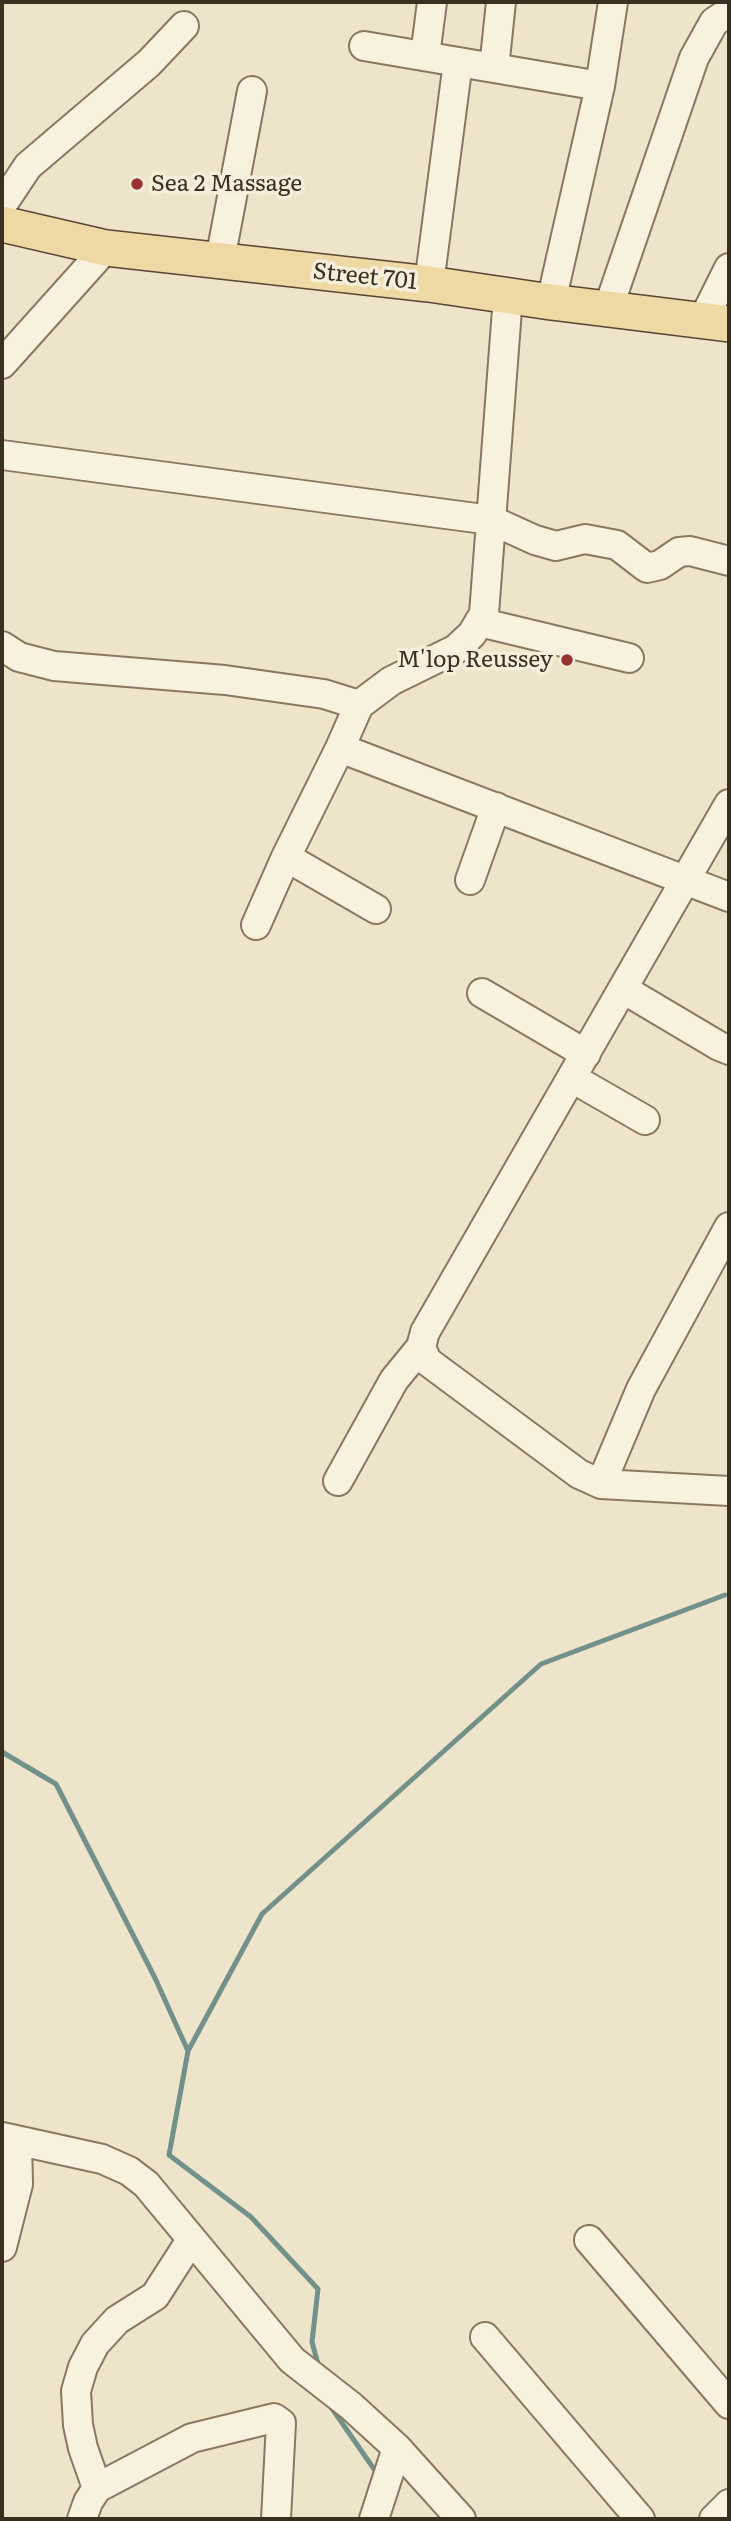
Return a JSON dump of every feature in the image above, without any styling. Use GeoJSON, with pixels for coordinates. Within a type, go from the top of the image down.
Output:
{"type":"FeatureCollection","features":[{"type":"Feature","properties":{"kind":"main road","name":"Street 701"},"geometry":{"type":"LineString","coordinates":[[2,224],[106,248],[429,284],[551,303],[716,322]]}},
{"type":"Feature","properties":{"kind":"street"},"geometry":{"type":"LineString","coordinates":[[425,56],[432,2]]}},
{"type":"Feature","properties":{"kind":"street"},"geometry":{"type":"LineString","coordinates":[[494,68],[502,2]]}},
{"type":"Feature","properties":{"kind":"street"},"geometry":{"type":"LineString","coordinates":[[551,303],[600,86],[613,2]]}},
{"type":"Feature","properties":{"kind":"street"},"geometry":{"type":"LineString","coordinates":[[608,309],[694,58],[715,22],[729,12]]}},
{"type":"Feature","properties":{"kind":"street"},"geometry":{"type":"LineString","coordinates":[[2,205],[28,166],[149,63],[184,26]]}},
{"type":"Feature","properties":{"kind":"street"},"geometry":{"type":"LineString","coordinates":[[364,46],[600,86]]}},
{"type":"Feature","properties":{"kind":"street"},"geometry":{"type":"LineString","coordinates":[[429,284],[458,62]]}},
{"type":"Feature","properties":{"kind":"street"},"geometry":{"type":"LineString","coordinates":[[220,260],[252,91]]}},
{"type":"Feature","properties":{"kind":"street"},"geometry":{"type":"LineString","coordinates":[[2,364],[106,248]]}},
{"type":"Feature","properties":{"kind":"street"},"geometry":{"type":"LineString","coordinates":[[716,322],[729,268]]}},
{"type":"Feature","properties":{"kind":"street"},"geometry":{"type":"LineString","coordinates":[[256,925],[359,705],[391,681],[456,649],[472,634],[484,614],[508,296]]}},
{"type":"Feature","properties":{"kind":"street"},"geometry":{"type":"LineString","coordinates":[[2,455],[491,520],[535,540],[556,546],[585,539],[617,545],[647,568],[660,565],[679,552],[690,551],[729,561]]}},
{"type":"Feature","properties":{"kind":"street"},"geometry":{"type":"LineString","coordinates":[[479,622],[629,658]]}},
{"type":"Feature","properties":{"kind":"street"},"geometry":{"type":"LineString","coordinates":[[2,646],[19,657],[54,666],[225,680],[324,694],[359,705]]}},
{"type":"Feature","properties":{"kind":"street"},"geometry":{"type":"LineString","coordinates":[[340,748],[729,897]]}},
{"type":"Feature","properties":{"kind":"street"},"geometry":{"type":"LineString","coordinates":[[338,1481],[394,1380],[421,1347],[425,1332],[729,804]]}},
{"type":"Feature","properties":{"kind":"street"},"geometry":{"type":"LineString","coordinates":[[470,880],[496,807]]}},
{"type":"Feature","properties":{"kind":"street"},"geometry":{"type":"LineString","coordinates":[[286,857],[376,909]]}},
{"type":"Feature","properties":{"kind":"street"},"geometry":{"type":"LineString","coordinates":[[623,989],[729,1050]]}},
{"type":"Feature","properties":{"kind":"street"},"geometry":{"type":"LineString","coordinates":[[482,993],[645,1120]]}},
{"type":"Feature","properties":{"kind":"street"},"geometry":{"type":"LineString","coordinates":[[601,1484],[641,1389],[729,1227]]}},
{"type":"Feature","properties":{"kind":"street"},"geometry":{"type":"LineString","coordinates":[[421,1347],[426,1361],[579,1475],[601,1484],[729,1491]]}},
{"type":"Feature","properties":{"kind":"street"},"geometry":{"type":"LineString","coordinates":[[2,2247],[18,2184],[10,2139],[102,2159],[129,2171],[146,2184],[292,2360],[351,2406],[397,2448],[461,2519]]}},
{"type":"Feature","properties":{"kind":"street"},"geometry":{"type":"LineString","coordinates":[[97,2488],[78,2425],[76,2391],[83,2367],[95,2344],[117,2320],[155,2296],[191,2239]]}},
{"type":"Feature","properties":{"kind":"street"},"geometry":{"type":"LineString","coordinates":[[589,2240],[729,2404]]}},
{"type":"Feature","properties":{"kind":"street"},"geometry":{"type":"LineString","coordinates":[[485,2337],[639,2519]]}},
{"type":"Feature","properties":{"kind":"street"},"geometry":{"type":"LineString","coordinates":[[82,2519],[97,2488],[192,2438],[274,2418],[281,2423],[276,2519]]}},
{"type":"Feature","properties":{"kind":"street"},"geometry":{"type":"LineString","coordinates":[[374,2519],[397,2448]]}},
{"type":"Feature","properties":{"kind":"street"},"geometry":{"type":"LineString","coordinates":[[714,2519],[729,2504]]}},
{"type":"Feature","properties":{"kind":"waterway"},"geometry":{"type":"LineString","coordinates":[[318,2364],[312,2342],[318,2289],[251,2217],[169,2155],[188,2051],[262,1914],[541,1664],[725,1595]]}},
{"type":"Feature","properties":{"kind":"waterway"},"geometry":{"type":"LineString","coordinates":[[2,1752],[56,1784],[155,1978],[188,2051]]}},
{"type":"Feature","properties":{"kind":"waterway"},"geometry":{"type":"LineString","coordinates":[[331,2407],[376,2472],[374,2477]]}},
{"type":"Feature","properties":{"kind":"place","name":"Sea 2 Massage"},"geometry":{"type":"Point","coordinates":[137,184]}},
{"type":"Feature","properties":{"kind":"place","name":"M'lop Reussey"},"geometry":{"type":"Point","coordinates":[567,660]}}]}
